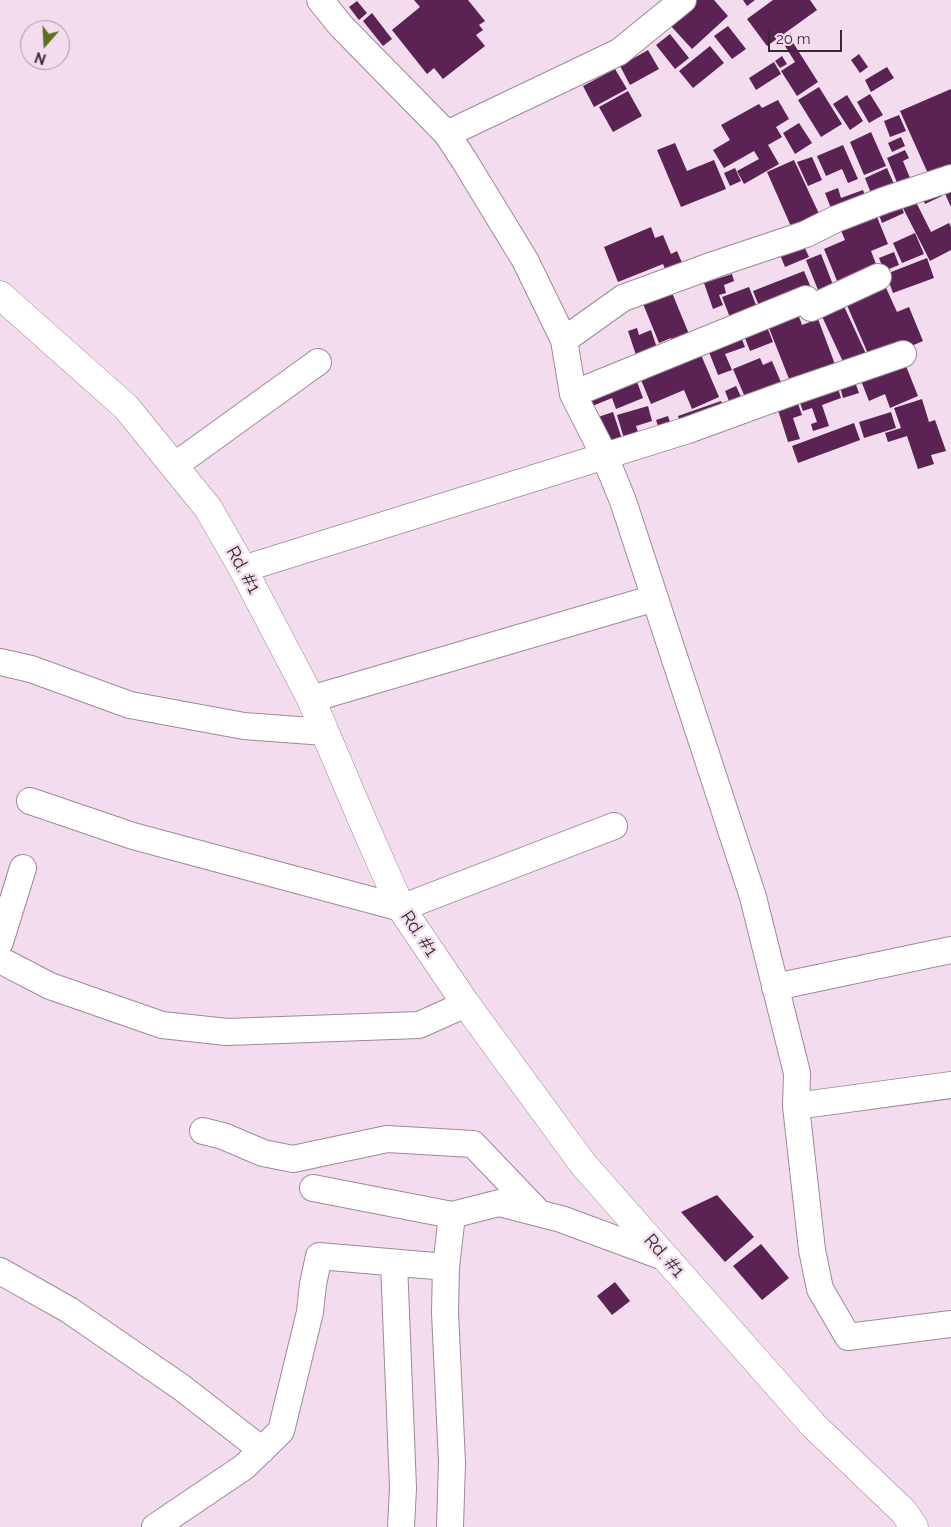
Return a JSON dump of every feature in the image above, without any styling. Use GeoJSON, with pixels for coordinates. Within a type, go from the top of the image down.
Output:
{"type":"FeatureCollection","features":[{"type":"Feature","properties":{"kind":"main road","name":"Rd. #1"},"geometry":{"type":"LineString","coordinates":[[0,295],[126,407],[208,508],[243,569],[311,698],[401,908],[466,1004],[583,1164],[813,1425],[904,1512],[914,1527]]}},
{"type":"Feature","properties":{"kind":"street"},"geometry":{"type":"LineString","coordinates":[[320,0],[341,26],[447,134],[525,260],[564,340],[572,394],[604,457],[623,502],[753,897],[797,1073],[796,1106],[812,1250],[820,1290],[848,1337],[951,1324]]}},
{"type":"Feature","properties":{"kind":"street"},"geometry":{"type":"LineString","coordinates":[[447,134],[619,52],[683,0]]}},
{"type":"Feature","properties":{"kind":"street"},"geometry":{"type":"LineString","coordinates":[[564,340],[624,298],[716,264],[806,234],[844,216],[951,178]]}},
{"type":"Feature","properties":{"kind":"street"},"geometry":{"type":"LineString","coordinates":[[572,394],[806,299],[811,308],[878,277]]}},
{"type":"Feature","properties":{"kind":"street"},"geometry":{"type":"LineString","coordinates":[[243,569],[688,430],[795,390],[903,354]]}},
{"type":"Feature","properties":{"kind":"street"},"geometry":{"type":"LineString","coordinates":[[174,466],[318,362]]}},
{"type":"Feature","properties":{"kind":"street"},"geometry":{"type":"LineString","coordinates":[[311,698],[655,598]]}},
{"type":"Feature","properties":{"kind":"street"},"geometry":{"type":"LineString","coordinates":[[0,662],[31,669],[130,705],[244,726],[325,732]]}},
{"type":"Feature","properties":{"kind":"street"},"geometry":{"type":"LineString","coordinates":[[30,801],[133,836],[401,908],[614,826]]}},
{"type":"Feature","properties":{"kind":"street"},"geometry":{"type":"LineString","coordinates":[[0,942],[23,868]]}},
{"type":"Feature","properties":{"kind":"street"},"geometry":{"type":"LineString","coordinates":[[775,987],[951,950]]}},
{"type":"Feature","properties":{"kind":"street"},"geometry":{"type":"LineString","coordinates":[[0,960],[50,986],[162,1024],[227,1032],[419,1025],[466,1004]]}},
{"type":"Feature","properties":{"kind":"street"},"geometry":{"type":"LineString","coordinates":[[796,1106],[951,1086]]}},
{"type":"Feature","properties":{"kind":"street"},"geometry":{"type":"LineString","coordinates":[[203,1131],[223,1136],[264,1153],[294,1159],[387,1139],[473,1144],[538,1212]]}},
{"type":"Feature","properties":{"kind":"street"},"geometry":{"type":"LineString","coordinates":[[313,1188],[452,1215],[499,1203],[560,1219],[664,1256]]}},
{"type":"Feature","properties":{"kind":"street"},"geometry":{"type":"LineString","coordinates":[[450,1527],[452,1463],[445,1312],[446,1267],[452,1215]]}},
{"type":"Feature","properties":{"kind":"street"},"geometry":{"type":"LineString","coordinates":[[155,1527],[244,1467],[281,1431],[310,1312],[319,1256],[446,1267]]}},
{"type":"Feature","properties":{"kind":"street"},"geometry":{"type":"LineString","coordinates":[[394,1263],[402,1479],[401,1527]]}},
{"type":"Feature","properties":{"kind":"street"},"geometry":{"type":"LineString","coordinates":[[0,1271],[69,1310],[181,1387],[262,1450]]}},
{"type":"Feature","properties":{"kind":"building"},"geometry":{"type":"Polygon","coordinates":[[[414,0],[468,0],[485,21],[479,25],[483,30],[476,35],[485,46],[443,79],[434,68],[427,74],[392,30],[420,7],[414,0]]]}},
{"type":"Feature","properties":{"kind":"building"},"geometry":{"type":"Polygon","coordinates":[[[696,0],[714,0],[728,16],[692,49],[669,24],[696,0]]]}},
{"type":"Feature","properties":{"kind":"building"},"geometry":{"type":"Polygon","coordinates":[[[743,0],[755,0],[747,6],[743,0]]]}},
{"type":"Feature","properties":{"kind":"building"},"geometry":{"type":"Polygon","coordinates":[[[773,0],[810,0],[817,10],[767,46],[747,19],[773,0]]]}},
{"type":"Feature","properties":{"kind":"building"},"geometry":{"type":"Polygon","coordinates":[[[357,1],[367,13],[359,20],[349,7],[357,1]]]}},
{"type":"Feature","properties":{"kind":"building"},"geometry":{"type":"Polygon","coordinates":[[[372,13],[392,39],[383,46],[363,21],[372,13]]]}},
{"type":"Feature","properties":{"kind":"building"},"geometry":{"type":"Polygon","coordinates":[[[728,26],[746,49],[732,59],[714,36],[728,26]]]}},
{"type":"Feature","properties":{"kind":"building"},"geometry":{"type":"Polygon","coordinates":[[[670,34],[689,58],[675,69],[656,45],[670,34]]]}},
{"type":"Feature","properties":{"kind":"building"},"geometry":{"type":"Polygon","coordinates":[[[792,41],[818,82],[797,96],[781,71],[795,62],[785,46],[792,41]]]}},
{"type":"Feature","properties":{"kind":"building"},"geometry":{"type":"Polygon","coordinates":[[[710,46],[724,63],[693,88],[679,71],[710,46]]]}},
{"type":"Feature","properties":{"kind":"building"},"geometry":{"type":"Polygon","coordinates":[[[648,50],[659,69],[630,85],[620,66],[648,50]]]}},
{"type":"Feature","properties":{"kind":"building"},"geometry":{"type":"Polygon","coordinates":[[[859,54],[868,67],[860,73],[851,60],[859,54]]]}},
{"type":"Feature","properties":{"kind":"building"},"geometry":{"type":"Polygon","coordinates":[[[782,56],[787,64],[780,68],[775,61],[782,56]]]}},
{"type":"Feature","properties":{"kind":"building"},"geometry":{"type":"Polygon","coordinates":[[[774,62],[781,74],[756,90],[749,78],[774,62]]]}},
{"type":"Feature","properties":{"kind":"building"},"geometry":{"type":"Polygon","coordinates":[[[887,67],[894,78],[871,92],[865,80],[887,67]]]}},
{"type":"Feature","properties":{"kind":"building"},"geometry":{"type":"Polygon","coordinates":[[[615,69],[627,89],[594,107],[583,86],[615,69]]]}},
{"type":"Feature","properties":{"kind":"building"},"geometry":{"type":"Polygon","coordinates":[[[819,87],[842,124],[821,137],[798,100],[819,87]]]}},
{"type":"Feature","properties":{"kind":"building"},"geometry":{"type":"Polygon","coordinates":[[[951,89],[951,169],[930,178],[900,111],[951,89]]]}},
{"type":"Feature","properties":{"kind":"building"},"geometry":{"type":"Polygon","coordinates":[[[628,91],[642,116],[613,132],[599,107],[628,91]]]}},
{"type":"Feature","properties":{"kind":"building"},"geometry":{"type":"Polygon","coordinates":[[[870,94],[883,115],[869,123],[857,102],[870,94]]]}},
{"type":"Feature","properties":{"kind":"building"},"geometry":{"type":"Polygon","coordinates":[[[847,95],[863,121],[850,130],[833,104],[847,95]]]}},
{"type":"Feature","properties":{"kind":"building"},"geometry":{"type":"Polygon","coordinates":[[[778,100],[789,119],[776,127],[782,137],[768,145],[779,164],[744,184],[737,171],[759,159],[754,151],[724,168],[713,150],[730,140],[721,125],[759,104],[762,108],[778,100]]]}},
{"type":"Feature","properties":{"kind":"building"},"geometry":{"type":"Polygon","coordinates":[[[899,115],[906,131],[890,137],[884,121],[899,115]]]}},
{"type":"Feature","properties":{"kind":"building"},"geometry":{"type":"Polygon","coordinates":[[[799,123],[812,143],[795,154],[783,133],[799,123]]]}},
{"type":"Feature","properties":{"kind":"building"},"geometry":{"type":"Polygon","coordinates":[[[871,132],[886,166],[864,175],[850,142],[871,132]]]}},
{"type":"Feature","properties":{"kind":"building"},"geometry":{"type":"Polygon","coordinates":[[[901,137],[905,146],[892,152],[888,143],[901,137]]]}},
{"type":"Feature","properties":{"kind":"building"},"geometry":{"type":"Polygon","coordinates":[[[675,143],[687,171],[714,160],[726,189],[681,207],[657,150],[675,143]]]}},
{"type":"Feature","properties":{"kind":"building"},"geometry":{"type":"Polygon","coordinates":[[[843,145],[858,179],[848,183],[842,169],[826,176],[817,156],[843,145]]]}},
{"type":"Feature","properties":{"kind":"building"},"geometry":{"type":"Polygon","coordinates":[[[905,150],[909,158],[903,161],[913,185],[900,190],[887,158],[905,150]]]}},
{"type":"Feature","properties":{"kind":"building"},"geometry":{"type":"Polygon","coordinates":[[[812,157],[822,180],[808,186],[797,162],[812,157]]]}},
{"type":"Feature","properties":{"kind":"building"},"geometry":{"type":"Polygon","coordinates":[[[794,160],[821,218],[793,231],[767,172],[794,160]]]}},
{"type":"Feature","properties":{"kind":"building"},"geometry":{"type":"Polygon","coordinates":[[[735,168],[741,181],[730,186],[724,173],[735,168]]]}},
{"type":"Feature","properties":{"kind":"building"},"geometry":{"type":"Polygon","coordinates":[[[887,168],[897,191],[874,201],[865,178],[887,168]]]}},
{"type":"Feature","properties":{"kind":"building"},"geometry":{"type":"Polygon","coordinates":[[[951,183],[951,207],[942,187],[951,183]]]}},
{"type":"Feature","properties":{"kind":"building"},"geometry":{"type":"Polygon","coordinates":[[[937,184],[942,196],[925,204],[919,191],[937,184]]]}},
{"type":"Feature","properties":{"kind":"building"},"geometry":{"type":"Polygon","coordinates":[[[838,188],[841,198],[863,190],[868,203],[834,216],[825,193],[838,188]]]}},
{"type":"Feature","properties":{"kind":"building"},"geometry":{"type":"Polygon","coordinates":[[[898,198],[904,213],[882,223],[876,207],[898,198]]]}},
{"type":"Feature","properties":{"kind":"building"},"geometry":{"type":"Polygon","coordinates":[[[916,202],[931,232],[949,223],[951,227],[951,250],[930,261],[903,208],[916,202]]]}},
{"type":"Feature","properties":{"kind":"building"},"geometry":{"type":"Polygon","coordinates":[[[873,207],[888,244],[871,251],[879,272],[840,288],[824,249],[845,240],[837,221],[873,207]]]}},
{"type":"Feature","properties":{"kind":"building"},"geometry":{"type":"Polygon","coordinates":[[[651,227],[655,238],[663,235],[671,254],[677,251],[686,272],[669,279],[663,264],[618,282],[604,247],[651,227]]]}},
{"type":"Feature","properties":{"kind":"building"},"geometry":{"type":"Polygon","coordinates":[[[915,233],[924,254],[902,263],[893,243],[915,233]]]}},
{"type":"Feature","properties":{"kind":"building"},"geometry":{"type":"Polygon","coordinates":[[[802,242],[809,257],[785,267],[779,252],[802,242]]]}},
{"type":"Feature","properties":{"kind":"building"},"geometry":{"type":"Polygon","coordinates":[[[894,252],[899,265],[884,271],[879,258],[894,252]]]}},
{"type":"Feature","properties":{"kind":"building"},"geometry":{"type":"Polygon","coordinates":[[[821,254],[837,295],[809,294],[818,290],[806,260],[821,254]]]}},
{"type":"Feature","properties":{"kind":"building"},"geometry":{"type":"Polygon","coordinates":[[[927,258],[934,278],[893,293],[886,274],[927,258]]]}},
{"type":"Feature","properties":{"kind":"building"},"geometry":{"type":"Polygon","coordinates":[[[804,271],[812,290],[761,311],[753,291],[804,271]]]}},
{"type":"Feature","properties":{"kind":"building"},"geometry":{"type":"Polygon","coordinates":[[[732,274],[734,281],[724,285],[726,293],[719,295],[723,305],[713,309],[704,283],[732,274]]]}},
{"type":"Feature","properties":{"kind":"building"},"geometry":{"type":"Polygon","coordinates":[[[882,279],[897,312],[909,307],[923,341],[872,363],[843,296],[882,279]]]}},
{"type":"Feature","properties":{"kind":"building"},"geometry":{"type":"Polygon","coordinates":[[[668,283],[689,334],[675,347],[671,338],[659,343],[639,294],[668,283]]]}},
{"type":"Feature","properties":{"kind":"building"},"geometry":{"type":"Polygon","coordinates":[[[749,287],[758,310],[731,320],[722,297],[749,287]]]}},
{"type":"Feature","properties":{"kind":"building"},"geometry":{"type":"Polygon","coordinates":[[[842,302],[867,356],[845,366],[819,310],[842,302]]]}},
{"type":"Feature","properties":{"kind":"building"},"geometry":{"type":"Polygon","coordinates":[[[797,311],[802,325],[818,319],[836,367],[791,384],[767,323],[797,311]]]}},
{"type":"Feature","properties":{"kind":"building"},"geometry":{"type":"Polygon","coordinates":[[[764,319],[773,342],[750,351],[741,328],[764,319]]]}},
{"type":"Feature","properties":{"kind":"building"},"geometry":{"type":"Polygon","coordinates":[[[637,328],[639,335],[651,330],[658,351],[637,358],[628,331],[637,328]]]}},
{"type":"Feature","properties":{"kind":"building"},"geometry":{"type":"Polygon","coordinates":[[[738,329],[745,347],[725,354],[732,370],[718,375],[705,342],[738,329]]]}},
{"type":"Feature","properties":{"kind":"building"},"geometry":{"type":"Polygon","coordinates":[[[699,350],[719,397],[692,409],[684,390],[651,404],[639,375],[699,350]]]}},
{"type":"Feature","properties":{"kind":"building"},"geometry":{"type":"Polygon","coordinates":[[[760,358],[763,365],[772,361],[783,387],[747,402],[733,369],[760,358]]]}},
{"type":"Feature","properties":{"kind":"building"},"geometry":{"type":"Polygon","coordinates":[[[877,366],[881,376],[906,366],[918,396],[890,408],[885,394],[869,401],[858,373],[877,366]]]}},
{"type":"Feature","properties":{"kind":"building"},"geometry":{"type":"Polygon","coordinates":[[[636,379],[643,398],[616,409],[612,398],[585,409],[581,400],[636,379]]]}},
{"type":"Feature","properties":{"kind":"building"},"geometry":{"type":"Polygon","coordinates":[[[835,379],[841,398],[822,405],[829,426],[813,431],[811,424],[817,422],[812,408],[803,411],[796,392],[835,379]]]}},
{"type":"Feature","properties":{"kind":"building"},"geometry":{"type":"Polygon","coordinates":[[[838,379],[855,382],[859,393],[843,398],[838,379]]]}},
{"type":"Feature","properties":{"kind":"building"},"geometry":{"type":"Polygon","coordinates":[[[736,386],[743,401],[731,406],[725,391],[736,386]]]}},
{"type":"Feature","properties":{"kind":"building"},"geometry":{"type":"Polygon","coordinates":[[[922,399],[929,422],[935,420],[946,451],[931,455],[934,464],[918,469],[907,436],[888,442],[885,433],[901,428],[894,408],[922,399]]]}},
{"type":"Feature","properties":{"kind":"building"},"geometry":{"type":"Polygon","coordinates":[[[721,401],[726,413],[682,429],[678,416],[721,401]]]}},
{"type":"Feature","properties":{"kind":"building"},"geometry":{"type":"Polygon","coordinates":[[[797,401],[802,415],[793,418],[800,439],[788,442],[777,407],[797,401]]]}},
{"type":"Feature","properties":{"kind":"building"},"geometry":{"type":"Polygon","coordinates":[[[648,406],[652,421],[636,426],[640,438],[625,442],[617,415],[648,406]]]}},
{"type":"Feature","properties":{"kind":"building"},"geometry":{"type":"Polygon","coordinates":[[[613,412],[622,439],[607,444],[598,417],[613,412]]]}},
{"type":"Feature","properties":{"kind":"building"},"geometry":{"type":"Polygon","coordinates":[[[891,412],[896,428],[864,438],[859,422],[891,412]]]}},
{"type":"Feature","properties":{"kind":"building"},"geometry":{"type":"Polygon","coordinates":[[[668,416],[673,431],[661,435],[656,420],[668,416]]]}},
{"type":"Feature","properties":{"kind":"building"},"geometry":{"type":"Polygon","coordinates":[[[854,423],[860,440],[798,463],[792,446],[854,423]]]}},
{"type":"Feature","properties":{"kind":"building"},"geometry":{"type":"Polygon","coordinates":[[[717,1195],[754,1237],[725,1262],[681,1212],[717,1195]]]}},
{"type":"Feature","properties":{"kind":"building"},"geometry":{"type":"Polygon","coordinates":[[[761,1244],[789,1278],[762,1300],[733,1266],[761,1244]]]}},
{"type":"Feature","properties":{"kind":"building"},"geometry":{"type":"Polygon","coordinates":[[[615,1282],[630,1301],[612,1315],[597,1296],[615,1282]]]}}]}
